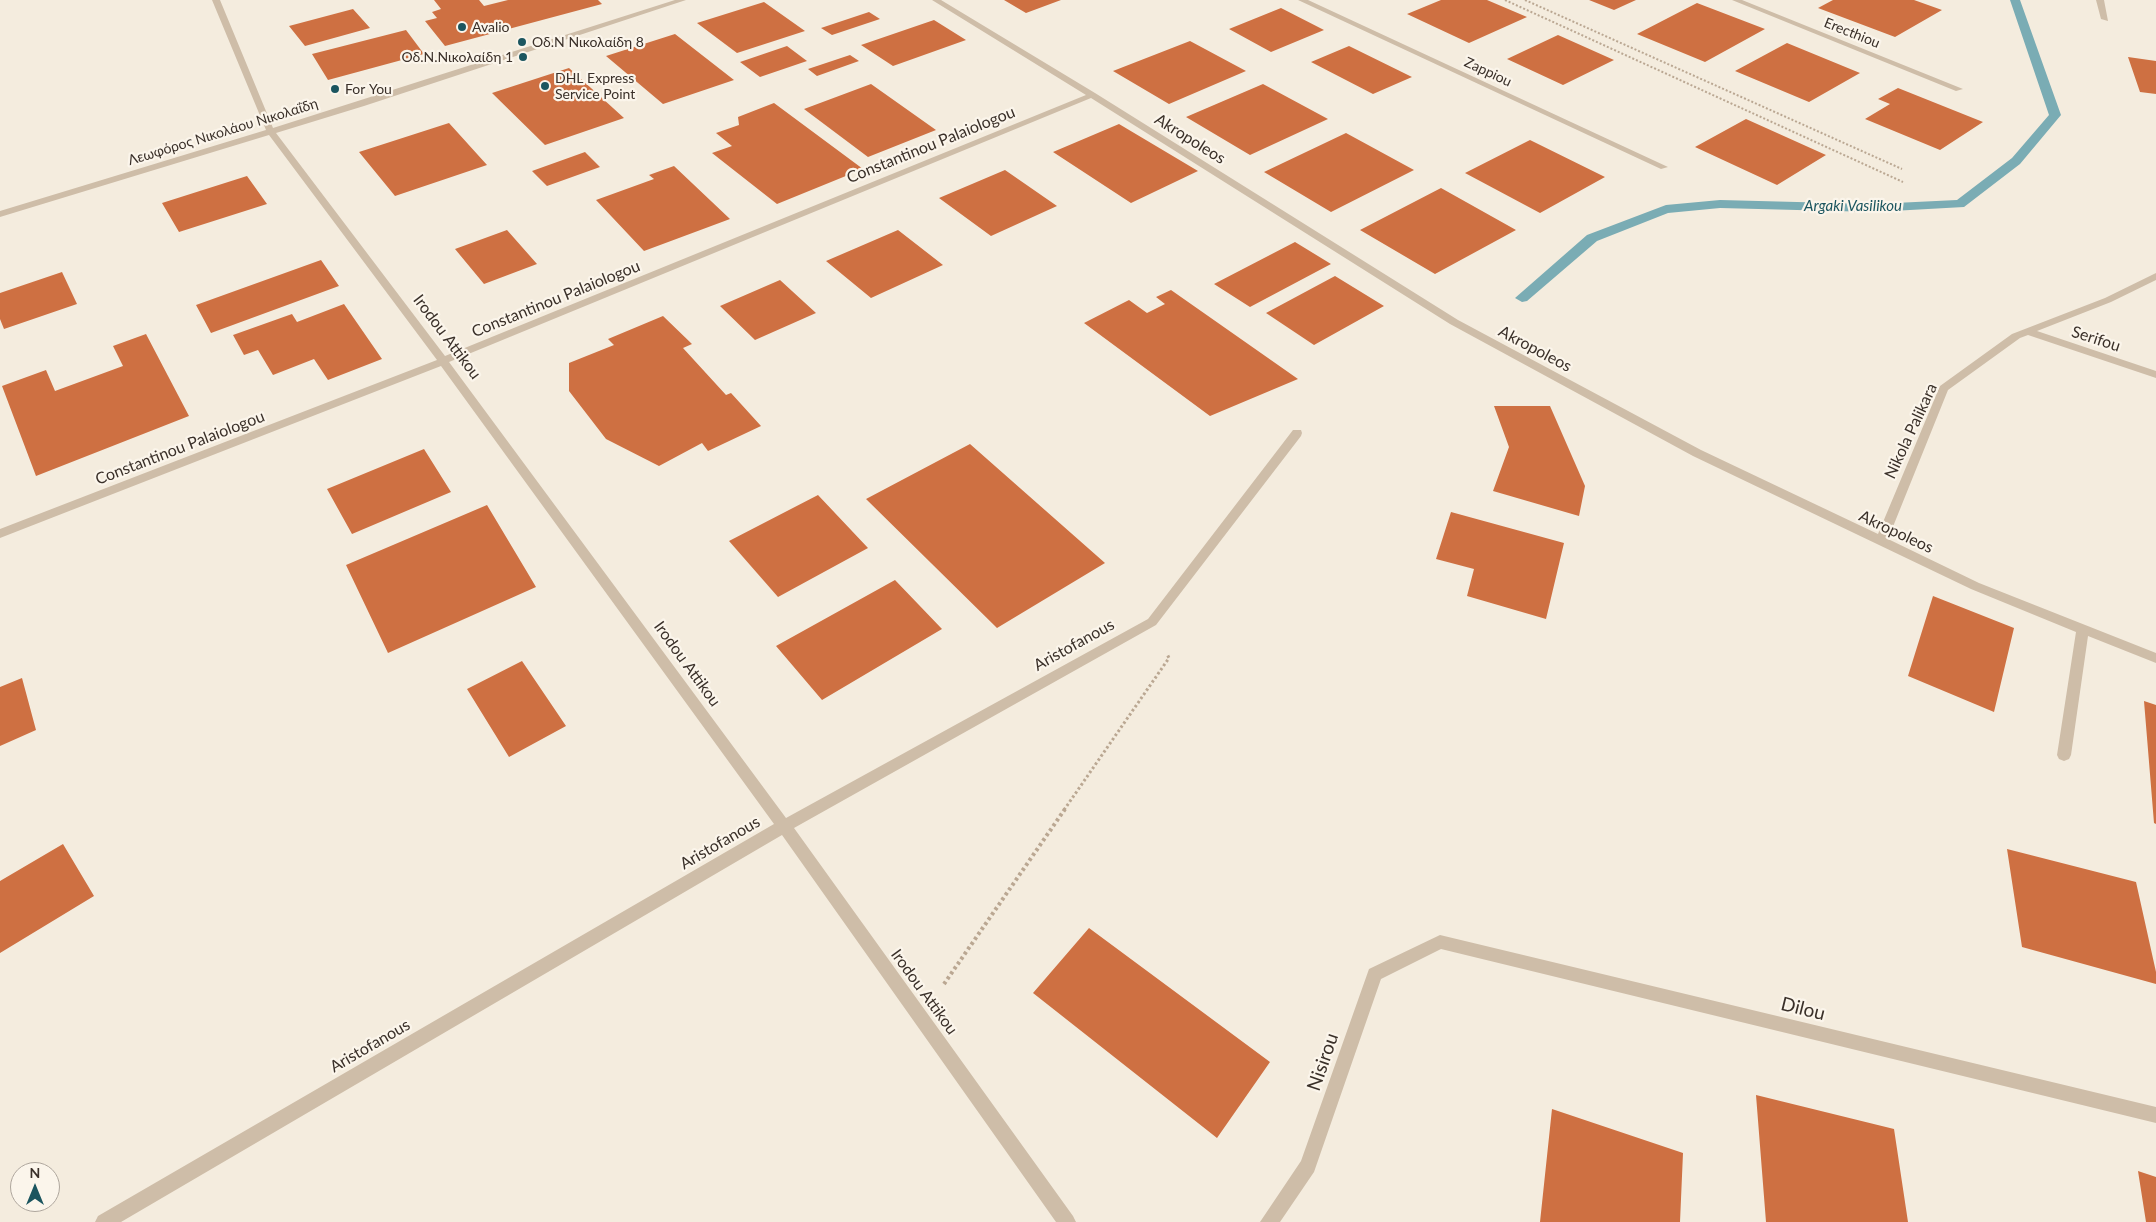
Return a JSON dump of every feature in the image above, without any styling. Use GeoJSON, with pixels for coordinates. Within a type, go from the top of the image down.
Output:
{"type":"FeatureCollection","features":[{"type":"Feature","properties":{"kind":"street","name":"Irodou Attikou"},"geometry":{"type":"LineString","coordinates":[[216,0],[270,131],[443,361],[784,826],[1068,1222]]}},
{"type":"Feature","properties":{"kind":"street","name":"Λεωφόρος Νικολάου Νικολαΐδη"},"geometry":{"type":"LineString","coordinates":[[0,214],[270,131],[682,0]]}},
{"type":"Feature","properties":{"kind":"street","name":"Akropoleos"},"geometry":{"type":"LineString","coordinates":[[936,0],[1454,322],[1697,453],[1881,542],[1975,586],[2156,658]]}},
{"type":"Feature","properties":{"kind":"street","name":"Zappiou"},"geometry":{"type":"LineString","coordinates":[[1302,0],[1664,167]]}},
{"type":"Feature","properties":{"kind":"street","name":"Erecthiou"},"geometry":{"type":"LineString","coordinates":[[1736,0],[1959,89]]}},
{"type":"Feature","properties":{"kind":"street"},"geometry":{"type":"LineString","coordinates":[[2100,0],[2105,19]]}},
{"type":"Feature","properties":{"kind":"street","name":"Constantinou Palaiologou"},"geometry":{"type":"LineString","coordinates":[[0,534],[443,361],[1092,96]]}},
{"type":"Feature","properties":{"kind":"street","name":"Nikola Palikara"},"geometry":{"type":"LineString","coordinates":[[1881,542],[1944,388],[2016,336],[2108,300],[2156,276]]}},
{"type":"Feature","properties":{"kind":"street","name":"Serifou"},"geometry":{"type":"LineString","coordinates":[[2026,331],[2156,375]]}},
{"type":"Feature","properties":{"kind":"street","name":"Aristofanous"},"geometry":{"type":"LineString","coordinates":[[104,1222],[784,826],[1152,622],[1297,433]]}},
{"type":"Feature","properties":{"kind":"street"},"geometry":{"type":"LineString","coordinates":[[2064,755],[2082,629]]}},
{"type":"Feature","properties":{"kind":"street","name":"Dilou"},"geometry":{"type":"LineString","coordinates":[[1440,942],[2156,1115]]}},
{"type":"Feature","properties":{"kind":"street","name":"Nisirou"},"geometry":{"type":"LineString","coordinates":[[1269,1222],[1308,1166],[1375,974],[1440,942]]}},
{"type":"Feature","properties":{"kind":"path"},"geometry":{"type":"LineString","coordinates":[[1505,0],[1903,182]]}},
{"type":"Feature","properties":{"kind":"path"},"geometry":{"type":"LineString","coordinates":[[1525,0],[1902,169]]}},
{"type":"Feature","properties":{"kind":"path"},"geometry":{"type":"LineString","coordinates":[[1657,69],[1667,63]]}},
{"type":"Feature","properties":{"kind":"path"},"geometry":{"type":"LineString","coordinates":[[921,1018],[1169,658],[1152,622]]}},
{"type":"Feature","properties":{"kind":"building"},"geometry":{"type":"Polygon","coordinates":[[[434,0],[479,0],[484,6],[508,0],[598,0],[602,4],[445,46],[425,21],[437,18],[432,12],[441,9],[434,0]]]}},
{"type":"Feature","properties":{"kind":"building"},"geometry":{"type":"Polygon","coordinates":[[[1004,0],[1061,0],[1026,13],[1004,0]]]}},
{"type":"Feature","properties":{"kind":"building"},"geometry":{"type":"Polygon","coordinates":[[[1441,0],[1487,0],[1527,17],[1469,43],[1407,14],[1441,0]]]}},
{"type":"Feature","properties":{"kind":"building"},"geometry":{"type":"Polygon","coordinates":[[[1589,0],[1636,0],[1614,10],[1589,0]]]}},
{"type":"Feature","properties":{"kind":"building"},"geometry":{"type":"Polygon","coordinates":[[[1833,0],[1914,0],[1942,10],[1895,37],[1818,8],[1833,0]]]}},
{"type":"Feature","properties":{"kind":"building"},"geometry":{"type":"Polygon","coordinates":[[[764,2],[805,31],[737,53],[697,23],[764,2]]]}},
{"type":"Feature","properties":{"kind":"building"},"geometry":{"type":"Polygon","coordinates":[[[1697,3],[1765,29],[1705,62],[1637,34],[1697,3]]]}},
{"type":"Feature","properties":{"kind":"building"},"geometry":{"type":"Polygon","coordinates":[[[1281,8],[1324,30],[1271,52],[1229,29],[1281,8]]]}},
{"type":"Feature","properties":{"kind":"building"},"geometry":{"type":"Polygon","coordinates":[[[353,9],[370,28],[305,46],[289,26],[353,9]]]}},
{"type":"Feature","properties":{"kind":"building"},"geometry":{"type":"Polygon","coordinates":[[[869,12],[880,19],[832,35],[821,28],[869,12]]]}},
{"type":"Feature","properties":{"kind":"building"},"geometry":{"type":"Polygon","coordinates":[[[934,20],[966,40],[893,66],[861,45],[934,20]]]}},
{"type":"Feature","properties":{"kind":"building"},"geometry":{"type":"Polygon","coordinates":[[[406,30],[424,54],[328,80],[312,54],[406,30]]]}},
{"type":"Feature","properties":{"kind":"building"},"geometry":{"type":"Polygon","coordinates":[[[675,34],[734,80],[663,104],[606,56],[675,34]]]}},
{"type":"Feature","properties":{"kind":"building"},"geometry":{"type":"Polygon","coordinates":[[[1558,35],[1614,60],[1563,85],[1507,59],[1558,35]]]}},
{"type":"Feature","properties":{"kind":"building"},"geometry":{"type":"Polygon","coordinates":[[[1190,41],[1246,71],[1169,104],[1113,71],[1190,41]]]}},
{"type":"Feature","properties":{"kind":"building"},"geometry":{"type":"Polygon","coordinates":[[[1787,43],[1860,73],[1809,102],[1735,71],[1787,43]]]}},
{"type":"Feature","properties":{"kind":"building"},"geometry":{"type":"Polygon","coordinates":[[[787,46],[807,61],[760,77],[740,62],[787,46]]]}},
{"type":"Feature","properties":{"kind":"building"},"geometry":{"type":"Polygon","coordinates":[[[1349,46],[1412,77],[1373,94],[1311,62],[1349,46]]]}},
{"type":"Feature","properties":{"kind":"building"},"geometry":{"type":"Polygon","coordinates":[[[850,55],[859,61],[817,76],[808,69],[850,55]]]}},
{"type":"Feature","properties":{"kind":"building"},"geometry":{"type":"Polygon","coordinates":[[[2128,57],[2156,61],[2156,94],[2140,92],[2128,57]]]}},
{"type":"Feature","properties":{"kind":"building"},"geometry":{"type":"Polygon","coordinates":[[[569,68],[624,118],[545,145],[492,93],[569,68]]]}},
{"type":"Feature","properties":{"kind":"building"},"geometry":{"type":"Polygon","coordinates":[[[871,84],[936,130],[868,157],[804,109],[871,84]]]}},
{"type":"Feature","properties":{"kind":"building"},"geometry":{"type":"Polygon","coordinates":[[[1263,84],[1328,119],[1250,155],[1186,117],[1263,84]]]}},
{"type":"Feature","properties":{"kind":"building"},"geometry":{"type":"Polygon","coordinates":[[[1898,88],[1983,122],[1940,150],[1865,119],[1890,104],[1878,99],[1898,88]]]}},
{"type":"Feature","properties":{"kind":"building"},"geometry":{"type":"Polygon","coordinates":[[[774,103],[863,169],[777,204],[712,153],[732,146],[716,133],[739,125],[738,117],[774,103]]]}},
{"type":"Feature","properties":{"kind":"building"},"geometry":{"type":"Polygon","coordinates":[[[1746,119],[1826,155],[1777,185],[1695,147],[1746,119]]]}},
{"type":"Feature","properties":{"kind":"building"},"geometry":{"type":"Polygon","coordinates":[[[449,123],[487,165],[395,196],[359,152],[449,123]]]}},
{"type":"Feature","properties":{"kind":"building"},"geometry":{"type":"Polygon","coordinates":[[[1119,124],[1198,171],[1131,203],[1053,152],[1119,124]]]}},
{"type":"Feature","properties":{"kind":"building"},"geometry":{"type":"Polygon","coordinates":[[[1346,133],[1414,170],[1331,212],[1264,172],[1346,133]]]}},
{"type":"Feature","properties":{"kind":"building"},"geometry":{"type":"Polygon","coordinates":[[[1530,140],[1605,177],[1540,213],[1465,173],[1530,140]]]}},
{"type":"Feature","properties":{"kind":"building"},"geometry":{"type":"Polygon","coordinates":[[[585,152],[600,167],[547,186],[532,171],[585,152]]]}},
{"type":"Feature","properties":{"kind":"building"},"geometry":{"type":"Polygon","coordinates":[[[674,166],[730,219],[644,251],[596,200],[654,179],[649,175],[674,166]]]}},
{"type":"Feature","properties":{"kind":"building"},"geometry":{"type":"Polygon","coordinates":[[[1005,170],[1057,206],[991,236],[939,198],[1005,170]]]}},
{"type":"Feature","properties":{"kind":"building"},"geometry":{"type":"Polygon","coordinates":[[[247,176],[267,204],[179,232],[162,203],[247,176]]]}},
{"type":"Feature","properties":{"kind":"building"},"geometry":{"type":"Polygon","coordinates":[[[1441,188],[1516,230],[1435,274],[1360,230],[1441,188]]]}},
{"type":"Feature","properties":{"kind":"building"},"geometry":{"type":"Polygon","coordinates":[[[507,230],[537,264],[484,284],[455,249],[507,230]]]}},
{"type":"Feature","properties":{"kind":"building"},"geometry":{"type":"Polygon","coordinates":[[[898,230],[943,265],[871,298],[826,261],[898,230]]]}},
{"type":"Feature","properties":{"kind":"building"},"geometry":{"type":"Polygon","coordinates":[[[1295,242],[1331,264],[1250,307],[1214,284],[1295,242]]]}},
{"type":"Feature","properties":{"kind":"building"},"geometry":{"type":"Polygon","coordinates":[[[321,260],[339,286],[211,333],[196,305],[321,260]]]}},
{"type":"Feature","properties":{"kind":"building"},"geometry":{"type":"Polygon","coordinates":[[[62,272],[77,304],[4,329],[0,319],[0,293],[62,272]]]}},
{"type":"Feature","properties":{"kind":"building"},"geometry":{"type":"Polygon","coordinates":[[[1335,276],[1384,306],[1314,345],[1266,313],[1335,276]]]}},
{"type":"Feature","properties":{"kind":"building"},"geometry":{"type":"Polygon","coordinates":[[[780,280],[816,313],[755,340],[720,306],[780,280]]]}},
{"type":"Feature","properties":{"kind":"building"},"geometry":{"type":"Polygon","coordinates":[[[1171,290],[1298,379],[1210,416],[1084,323],[1129,300],[1147,313],[1165,304],[1156,297],[1171,290]]]}},
{"type":"Feature","properties":{"kind":"building"},"geometry":{"type":"Polygon","coordinates":[[[344,304],[382,359],[328,380],[314,359],[273,375],[258,350],[244,355],[233,335],[292,314],[297,322],[344,304]]]}},
{"type":"Feature","properties":{"kind":"building"},"geometry":{"type":"Polygon","coordinates":[[[663,316],[692,344],[683,348],[726,395],[731,393],[761,426],[708,451],[702,443],[659,466],[606,439],[569,391],[569,363],[614,345],[608,339],[663,316]]]}},
{"type":"Feature","properties":{"kind":"building"},"geometry":{"type":"Polygon","coordinates":[[[146,334],[189,416],[36,476],[2,386],[46,370],[55,391],[123,366],[113,346],[146,334]]]}},
{"type":"Feature","properties":{"kind":"building"},"geometry":{"type":"Polygon","coordinates":[[[1494,406],[1550,406],[1585,486],[1579,516],[1493,491],[1509,447],[1494,406]]]}},
{"type":"Feature","properties":{"kind":"building"},"geometry":{"type":"Polygon","coordinates":[[[970,444],[1105,563],[997,628],[866,499],[970,444]]]}},
{"type":"Feature","properties":{"kind":"building"},"geometry":{"type":"Polygon","coordinates":[[[424,449],[451,492],[352,534],[327,489],[424,449]]]}},
{"type":"Feature","properties":{"kind":"building"},"geometry":{"type":"Polygon","coordinates":[[[818,495],[868,548],[778,597],[729,541],[818,495]]]}},
{"type":"Feature","properties":{"kind":"building"},"geometry":{"type":"Polygon","coordinates":[[[487,505],[536,587],[388,653],[346,565],[487,505]]]}},
{"type":"Feature","properties":{"kind":"building"},"geometry":{"type":"Polygon","coordinates":[[[1451,512],[1564,543],[1546,619],[1467,596],[1474,569],[1436,559],[1451,512]]]}},
{"type":"Feature","properties":{"kind":"building"},"geometry":{"type":"Polygon","coordinates":[[[895,580],[942,629],[822,700],[776,646],[895,580]]]}},
{"type":"Feature","properties":{"kind":"building"},"geometry":{"type":"Polygon","coordinates":[[[1933,596],[2014,628],[1994,712],[1908,676],[1933,596]]]}},
{"type":"Feature","properties":{"kind":"building"},"geometry":{"type":"Polygon","coordinates":[[[522,661],[566,726],[509,757],[467,689],[522,661]]]}},
{"type":"Feature","properties":{"kind":"building"},"geometry":{"type":"Polygon","coordinates":[[[22,678],[36,730],[0,746],[0,687],[22,678]]]}},
{"type":"Feature","properties":{"kind":"building"},"geometry":{"type":"Polygon","coordinates":[[[2144,701],[2156,705],[2156,824],[2154,823],[2144,701]]]}},
{"type":"Feature","properties":{"kind":"building"},"geometry":{"type":"Polygon","coordinates":[[[63,844],[94,896],[0,953],[0,881],[63,844]]]}},
{"type":"Feature","properties":{"kind":"building"},"geometry":{"type":"Polygon","coordinates":[[[2007,849],[2136,882],[2156,972],[2156,984],[2022,947],[2007,849]]]}},
{"type":"Feature","properties":{"kind":"building"},"geometry":{"type":"Polygon","coordinates":[[[1089,928],[1270,1062],[1217,1138],[1033,993],[1089,928]]]}},
{"type":"Feature","properties":{"kind":"building"},"geometry":{"type":"Polygon","coordinates":[[[1756,1095],[1894,1129],[1908,1222],[1766,1222],[1756,1095]]]}},
{"type":"Feature","properties":{"kind":"building"},"geometry":{"type":"Polygon","coordinates":[[[1552,1109],[1683,1153],[1680,1222],[1540,1222],[1552,1109]]]}},
{"type":"Feature","properties":{"kind":"building"},"geometry":{"type":"Polygon","coordinates":[[[2138,1171],[2156,1177],[2156,1222],[2146,1222],[2138,1171]]]}},
{"type":"Feature","properties":{"kind":"waterway","name":"Argaki Vasilikou"},"geometry":{"type":"LineString","coordinates":[[1522,298],[1592,238],[1666,209],[1720,204],[1874,208],[1960,204],[2016,161],[2055,115],[2015,0]]}},
{"type":"Feature","properties":{"kind":"place","name":"Avalio"},"geometry":{"type":"Point","coordinates":[462,27]}},
{"type":"Feature","properties":{"kind":"place","name":"Οδ.Ν Νικολαίδη 8"},"geometry":{"type":"Point","coordinates":[522,42]}},
{"type":"Feature","properties":{"kind":"place","name":"Οδ.Ν.Νικολαίδη 1"},"geometry":{"type":"Point","coordinates":[523,57]}},
{"type":"Feature","properties":{"kind":"place","name":"DHL Express Service Point"},"geometry":{"type":"Point","coordinates":[545,86]}},
{"type":"Feature","properties":{"kind":"place","name":"For You"},"geometry":{"type":"Point","coordinates":[335,89]}}]}
